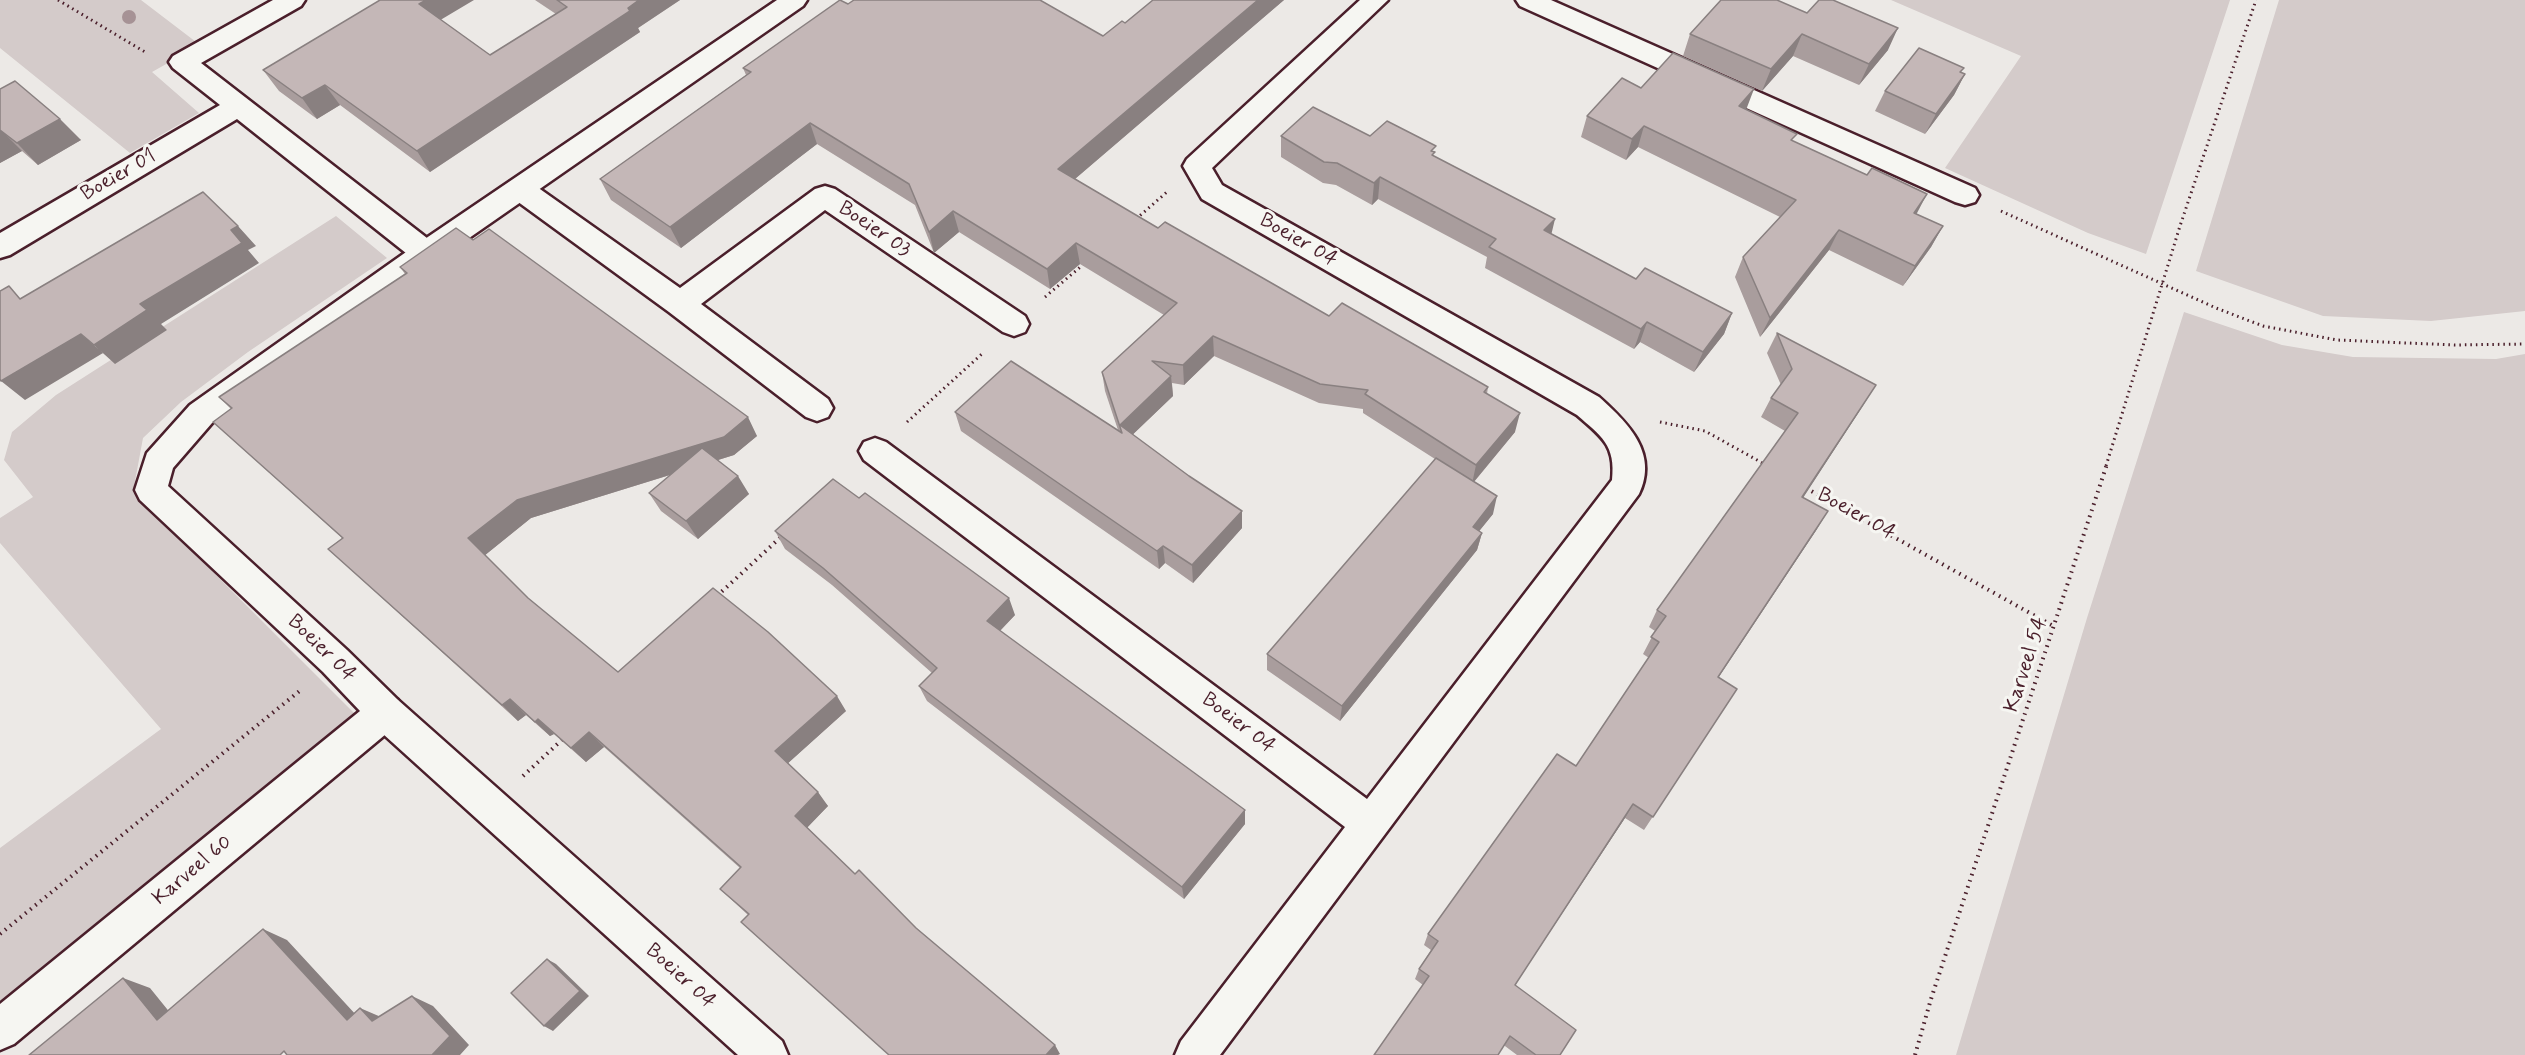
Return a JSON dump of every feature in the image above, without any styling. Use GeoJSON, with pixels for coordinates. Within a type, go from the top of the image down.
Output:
{"type":"FeatureCollection","features":[{"type":"Feature","properties":{"kind":"street"},"geometry":{"type":"LineString","coordinates":[[292,0],[182,62],[426,253],[794,0]]}},
{"type":"Feature","properties":{"kind":"street"},"geometry":{"type":"LineString","coordinates":[[1197,166],[1375,0]]}},
{"type":"Feature","properties":{"kind":"street"},"geometry":{"type":"LineString","coordinates":[[1529,0],[1965,195]]}},
{"type":"Feature","properties":{"kind":"street","name":"Boeier 01"},"geometry":{"type":"LineString","coordinates":[[0,246],[239,106]]}},
{"type":"Feature","properties":{"kind":"street","name":"Boeier 04"},"geometry":{"type":"LineString","coordinates":[[1195,1055],[1628,484],[1631,465],[1627,448],[1616,432],[1588,406],[1212,192],[1197,166]]}},
{"type":"Feature","properties":{"kind":"street"},"geometry":{"type":"LineString","coordinates":[[520,189],[680,304],[817,408]]}},
{"type":"Feature","properties":{"kind":"street","name":"Boeier 03"},"geometry":{"type":"LineString","coordinates":[[680,304],[825,196],[1014,324]]}},
{"type":"Feature","properties":{"kind":"street","name":"Boeier 04"},"geometry":{"type":"LineString","coordinates":[[426,253],[201,414],[158,462],[150,490],[335,661],[385,712],[768,1055]]}},
{"type":"Feature","properties":{"kind":"street","name":"Boeier 04"},"geometry":{"type":"LineString","coordinates":[[875,451],[1371,824]]}},
{"type":"Feature","properties":{"kind":"street","name":"Karveel 60"},"geometry":{"type":"LineString","coordinates":[[0,1030],[385,712]]}},
{"type":"Feature","properties":{"kind":"path"},"geometry":{"type":"LineString","coordinates":[[58,0],[162,62],[182,62]]}},
{"type":"Feature","properties":{"kind":"path","name":"Karveel 54"},"geometry":{"type":"LineString","coordinates":[[1915,1055],[2055,627],[2180,226],[2256,0]]}},
{"type":"Feature","properties":{"kind":"path"},"geometry":{"type":"LineString","coordinates":[[1127,226],[1197,166]]}},
{"type":"Feature","properties":{"kind":"path"},"geometry":{"type":"LineString","coordinates":[[1965,195],[2216,308],[2263,326],[2337,340],[2454,345],[2525,344]]}},
{"type":"Feature","properties":{"kind":"path"},"geometry":{"type":"LineString","coordinates":[[875,451],[1092,256]]}},
{"type":"Feature","properties":{"kind":"path"},"geometry":{"type":"LineString","coordinates":[[1616,432],[1651,420],[1705,431],[1767,465]]}},
{"type":"Feature","properties":{"kind":"path","name":"Boeier 04"},"geometry":{"type":"LineString","coordinates":[[1797,483],[2055,627]]}},
{"type":"Feature","properties":{"kind":"path"},"geometry":{"type":"LineString","coordinates":[[717,597],[784,534]]}},
{"type":"Feature","properties":{"kind":"path"},"geometry":{"type":"LineString","coordinates":[[0,934],[335,661]]}},
{"type":"Feature","properties":{"kind":"path"},"geometry":{"type":"LineString","coordinates":[[490,807],[569,734]]}},
{"type":"Feature","properties":{"kind":"shaded area"},"geometry":{"type":"Polygon","coordinates":[[[0,0],[141,0],[200,45],[152,72],[199,113],[130,153],[0,48],[0,0]]]}},
{"type":"Feature","properties":{"kind":"shaded area"},"geometry":{"type":"Polygon","coordinates":[[[1891,0],[2230,0],[2146,254],[2088,233],[1945,168],[2021,56],[1891,0]]]}},
{"type":"Feature","properties":{"kind":"shaded area"},"geometry":{"type":"Polygon","coordinates":[[[2279,0],[2525,0],[2525,311],[2431,321],[2323,316],[2196,271],[2279,0]]]}},
{"type":"Feature","properties":{"kind":"shaded area"},"geometry":{"type":"Polygon","coordinates":[[[336,216],[387,258],[248,352],[181,402],[143,438],[133,492],[359,718],[0,1005],[0,848],[161,729],[0,543],[0,518],[33,497],[4,460],[12,432],[56,395],[336,216]]]}},
{"type":"Feature","properties":{"kind":"shaded area"},"geometry":{"type":"Polygon","coordinates":[[[2184,312],[2282,345],[2353,357],[2496,359],[2525,354],[2525,1055],[1956,1055],[2087,618],[2184,312]]]}},
{"type":"Feature","properties":{"kind":"building"},"geometry":{"type":"Polygon","coordinates":[[[380,0],[426,0],[419,4],[490,55],[567,7],[557,0],[639,0],[628,8],[630,11],[417,151],[325,85],[302,98],[263,70],[380,0]]]}},
{"type":"Feature","properties":{"kind":"building"},"geometry":{"type":"Polygon","coordinates":[[[840,0],[848,4],[854,0],[1040,0],[1103,36],[1122,21],[1125,23],[1153,0],[1258,0],[1058,169],[1158,228],[1165,222],[1329,316],[1342,303],[1488,387],[1484,392],[1520,413],[1476,465],[1365,394],[1368,390],[1320,384],[1213,336],[1183,365],[1152,361],[1171,376],[1120,425],[1189,476],[1242,511],[1192,565],[1163,546],[1157,551],[955,412],[1011,361],[1122,433],[1102,372],[1177,303],[1076,243],[1047,269],[953,211],[929,232],[909,184],[810,123],[670,227],[600,179],[751,72],[743,68],[840,0]]]}},
{"type":"Feature","properties":{"kind":"building"},"geometry":{"type":"Polygon","coordinates":[[[1721,0],[1777,0],[1807,13],[1819,0],[1833,0],[1898,28],[1869,64],[1802,34],[1771,69],[1690,34],[1721,0]]]}},
{"type":"Feature","properties":{"kind":"building"},"geometry":{"type":"Polygon","coordinates":[[[1919,48],[1964,68],[1960,72],[1965,74],[1936,114],[1885,91],[1919,48]]]}},
{"type":"Feature","properties":{"kind":"building"},"geometry":{"type":"Polygon","coordinates":[[[1673,53],[1754,89],[1739,106],[1797,134],[1791,140],[1867,175],[1872,168],[1927,194],[1914,213],[1943,226],[1915,266],[1839,230],[1770,318],[1743,257],[1796,200],[1644,126],[1632,139],[1587,116],[1622,78],[1641,88],[1673,53]]]}},
{"type":"Feature","properties":{"kind":"building"},"geometry":{"type":"Polygon","coordinates":[[[15,81],[60,119],[17,143],[0,130],[0,89],[15,81]]]}},
{"type":"Feature","properties":{"kind":"building"},"geometry":{"type":"Polygon","coordinates":[[[1313,107],[1370,136],[1387,121],[1436,146],[1431,151],[1435,152],[1432,155],[1555,219],[1544,230],[1636,279],[1645,268],[1732,313],[1703,352],[1647,322],[1641,329],[1489,247],[1496,239],[1380,177],[1374,183],[1337,163],[1324,162],[1281,136],[1313,107]]]}},
{"type":"Feature","properties":{"kind":"building"},"geometry":{"type":"Polygon","coordinates":[[[203,192],[238,226],[231,230],[242,243],[140,304],[147,310],[94,345],[81,334],[1,381],[0,291],[9,286],[20,299],[203,192]]]}},
{"type":"Feature","properties":{"kind":"building"},"geometry":{"type":"Polygon","coordinates":[[[456,228],[473,240],[489,229],[748,417],[724,437],[517,500],[468,538],[528,598],[618,672],[713,588],[768,632],[837,696],[775,751],[818,792],[795,816],[855,874],[859,870],[916,928],[1055,1045],[1046,1055],[889,1055],[741,922],[749,914],[720,889],[741,867],[589,732],[571,748],[538,719],[535,722],[510,699],[502,705],[328,549],[343,538],[213,422],[232,408],[219,397],[407,273],[400,267],[456,228]]]}},
{"type":"Feature","properties":{"kind":"building"},"geometry":{"type":"Polygon","coordinates":[[[1777,333],[1876,385],[1802,497],[1828,511],[1718,677],[1737,689],[1653,817],[1633,804],[1515,985],[1576,1030],[1560,1055],[1536,1055],[1510,1036],[1498,1055],[1374,1055],[1429,976],[1419,969],[1438,941],[1428,934],[1557,754],[1576,766],[1659,642],[1651,637],[1666,616],[1657,610],[1798,413],[1771,398],[1792,369],[1777,333]]]}},
{"type":"Feature","properties":{"kind":"building"},"geometry":{"type":"Polygon","coordinates":[[[702,448],[738,476],[686,521],[649,493],[702,448]]]}},
{"type":"Feature","properties":{"kind":"building"},"geometry":{"type":"Polygon","coordinates":[[[1436,458],[1497,496],[1473,527],[1482,533],[1342,706],[1267,654],[1436,458]]]}},
{"type":"Feature","properties":{"kind":"building"},"geometry":{"type":"Polygon","coordinates":[[[833,479],[859,498],[865,493],[1009,598],[987,621],[1245,810],[1182,887],[919,686],[937,668],[823,568],[775,531],[833,479]]]}},
{"type":"Feature","properties":{"kind":"building"},"geometry":{"type":"Polygon","coordinates":[[[263,929],[347,1020],[360,1008],[372,1021],[412,996],[450,1036],[432,1055],[287,1055],[284,1051],[280,1055],[29,1055],[123,978],[157,1020],[263,929]]]}},
{"type":"Feature","properties":{"kind":"building"},"geometry":{"type":"Polygon","coordinates":[[[547,959],[580,991],[544,1026],[511,993],[547,959]]]}}]}
